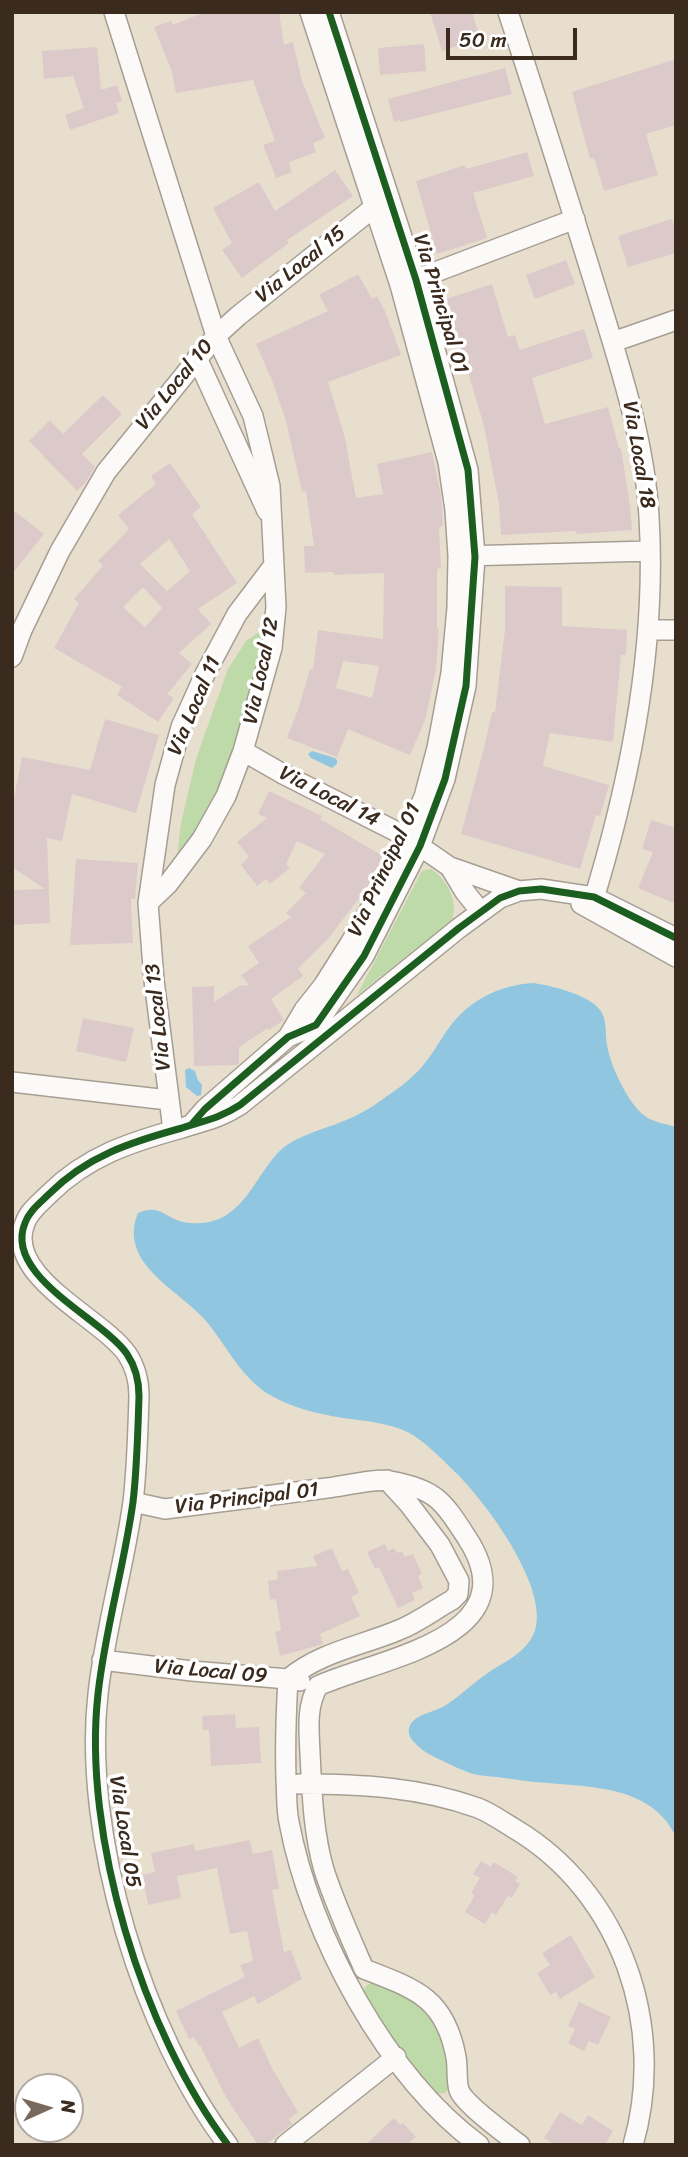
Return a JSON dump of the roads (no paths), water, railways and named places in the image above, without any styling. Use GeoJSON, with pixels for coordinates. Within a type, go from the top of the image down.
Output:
{"type":"FeatureCollection","features":[{"type":"Feature","properties":{"kind":"street","name":"Via Local 10"},"geometry":{"type":"LineString","coordinates":[[12,657],[60,551],[106,472],[216,336],[114,12]]}},
{"type":"Feature","properties":{"kind":"street","name":"Via Principal 01"},"geometry":{"type":"LineString","coordinates":[[310,12],[381,202],[408,283],[466,556],[437,748],[413,841],[288,1037],[182,1128],[123,1145],[91,1161],[62,1181],[32,1211],[24,1224],[22,1238],[25,1254],[34,1271],[60,1296],[116,1341],[136,1372],[139,1392],[133,1502],[165,1509],[387,1480],[424,1489],[446,1505],[474,1548],[482,1571],[483,1589],[479,1604],[471,1617]]}},
{"type":"Feature","properties":{"kind":"street","name":"Via Principal 01"},"geometry":{"type":"LineString","coordinates":[[329,12],[381,202]]}},
{"type":"Feature","properties":{"kind":"street","name":"Via Local 18"},"geometry":{"type":"LineString","coordinates":[[508,12],[575,219],[631,408],[643,464],[649,516],[649,629],[638,719],[618,808],[592,903]]}},
{"type":"Feature","properties":{"kind":"street","name":"Via Local 15"},"geometry":{"type":"LineString","coordinates":[[216,336],[381,202]]}},
{"type":"Feature","properties":{"kind":"street"},"geometry":{"type":"LineString","coordinates":[[408,283],[575,219]]}},
{"type":"Feature","properties":{"kind":"street"},"geometry":{"type":"LineString","coordinates":[[612,342],[676,320]]}},
{"type":"Feature","properties":{"kind":"street","name":"Via Local 12"},"geometry":{"type":"LineString","coordinates":[[148,903],[168,884],[202,839],[226,796],[243,751],[272,648],[276,607],[270,486],[253,416],[216,336]]}},
{"type":"Feature","properties":{"kind":"street"},"geometry":{"type":"LineString","coordinates":[[197,358],[271,521]]}},
{"type":"Feature","properties":{"kind":"street"},"geometry":{"type":"LineString","coordinates":[[466,556],[650,551]]}},
{"type":"Feature","properties":{"kind":"street","name":"Via Local 11"},"geometry":{"type":"LineString","coordinates":[[148,903],[165,785],[181,727],[237,614],[274,565]]}},
{"type":"Feature","properties":{"kind":"street"},"geometry":{"type":"LineString","coordinates":[[649,629],[676,630]]}},
{"type":"Feature","properties":{"kind":"street","name":"Via Local 14"},"geometry":{"type":"LineString","coordinates":[[243,751],[413,841],[450,867],[519,891]]}},
{"type":"Feature","properties":{"kind":"street","name":"Via Local 14"},"geometry":{"type":"LineString","coordinates":[[450,867],[481,912]]}},
{"type":"Feature","properties":{"kind":"street"},"geometry":{"type":"LineString","coordinates":[[182,1128],[207,1122],[240,1105],[500,898],[519,891],[564,891],[676,938]]}},
{"type":"Feature","properties":{"kind":"street","name":"Via Local 13"},"geometry":{"type":"LineString","coordinates":[[148,903],[168,1100],[182,1128]]}},
{"type":"Feature","properties":{"kind":"street"},"geometry":{"type":"LineString","coordinates":[[592,903],[676,957]]}},
{"type":"Feature","properties":{"kind":"street"},"geometry":{"type":"LineString","coordinates":[[12,1082],[168,1100]]}},
{"type":"Feature","properties":{"kind":"street"},"geometry":{"type":"LineString","coordinates":[[387,1480],[440,1545],[459,1581],[458,1594],[401,1630],[320,1658],[302,1667],[288,1679],[284,1725],[288,1819],[307,1888],[325,1936],[355,1974],[408,1987],[428,1999],[441,2014],[450,2032],[460,2092],[488,2121],[520,2145]]}},
{"type":"Feature","properties":{"kind":"street","name":"Via Local 05"},"geometry":{"type":"LineString","coordinates":[[133,1502],[97,1696],[95,1746],[106,1851],[134,1961],[158,2020],[186,2078],[228,2145]]}},
{"type":"Feature","properties":{"kind":"street"},"geometry":{"type":"LineString","coordinates":[[452,1600],[471,1617],[447,1636],[399,1657],[318,1686],[312,1696],[309,1716],[313,1815],[324,1869],[344,1923],[355,1974],[373,2027],[414,2081],[441,2111],[479,2145]]}},
{"type":"Feature","properties":{"kind":"street","name":"Via Local 09"},"geometry":{"type":"LineString","coordinates":[[102,1660],[288,1679],[318,1686]]}},
{"type":"Feature","properties":{"kind":"street"},"geometry":{"type":"LineString","coordinates":[[286,1784],[381,1786],[439,1796],[481,1809],[539,1843],[588,1892],[619,1945],[633,1985],[644,2040],[645,2085],[633,2145]]}},
{"type":"Feature","properties":{"kind":"street"},"geometry":{"type":"LineString","coordinates":[[285,2145],[396,2057]]}},
{"type":"Feature","properties":{"kind":"street"},"geometry":{"type":"LineString","coordinates":[[441,2111],[460,2092]]}},
{"type":"Feature","properties":{"kind":"water"},"geometry":{"type":"Polygon","coordinates":[[[312,751],[335,758],[337,764],[332,768],[311,758],[308,754],[312,751]]]}},
{"type":"Feature","properties":{"kind":"water"},"geometry":{"type":"Polygon","coordinates":[[[534,983],[571,992],[597,1007],[605,1020],[612,1063],[626,1094],[648,1118],[676,1127],[676,1837],[666,1820],[637,1799],[584,1786],[473,1774],[432,1756],[416,1745],[409,1734],[412,1722],[451,1701],[514,1656],[529,1642],[536,1624],[535,1602],[528,1578],[515,1552],[500,1527],[467,1485],[413,1435],[388,1425],[306,1410],[278,1400],[260,1388],[243,1371],[206,1321],[154,1274],[136,1247],[134,1231],[138,1213],[154,1210],[182,1222],[204,1223],[230,1213],[289,1143],[363,1112],[407,1081],[424,1064],[456,1019],[475,1002],[509,987],[534,983]]]}},
{"type":"Feature","properties":{"kind":"water"},"geometry":{"type":"Polygon","coordinates":[[[189,1068],[195,1071],[202,1085],[201,1095],[197,1096],[186,1087],[185,1070],[189,1068]]]}}]}
